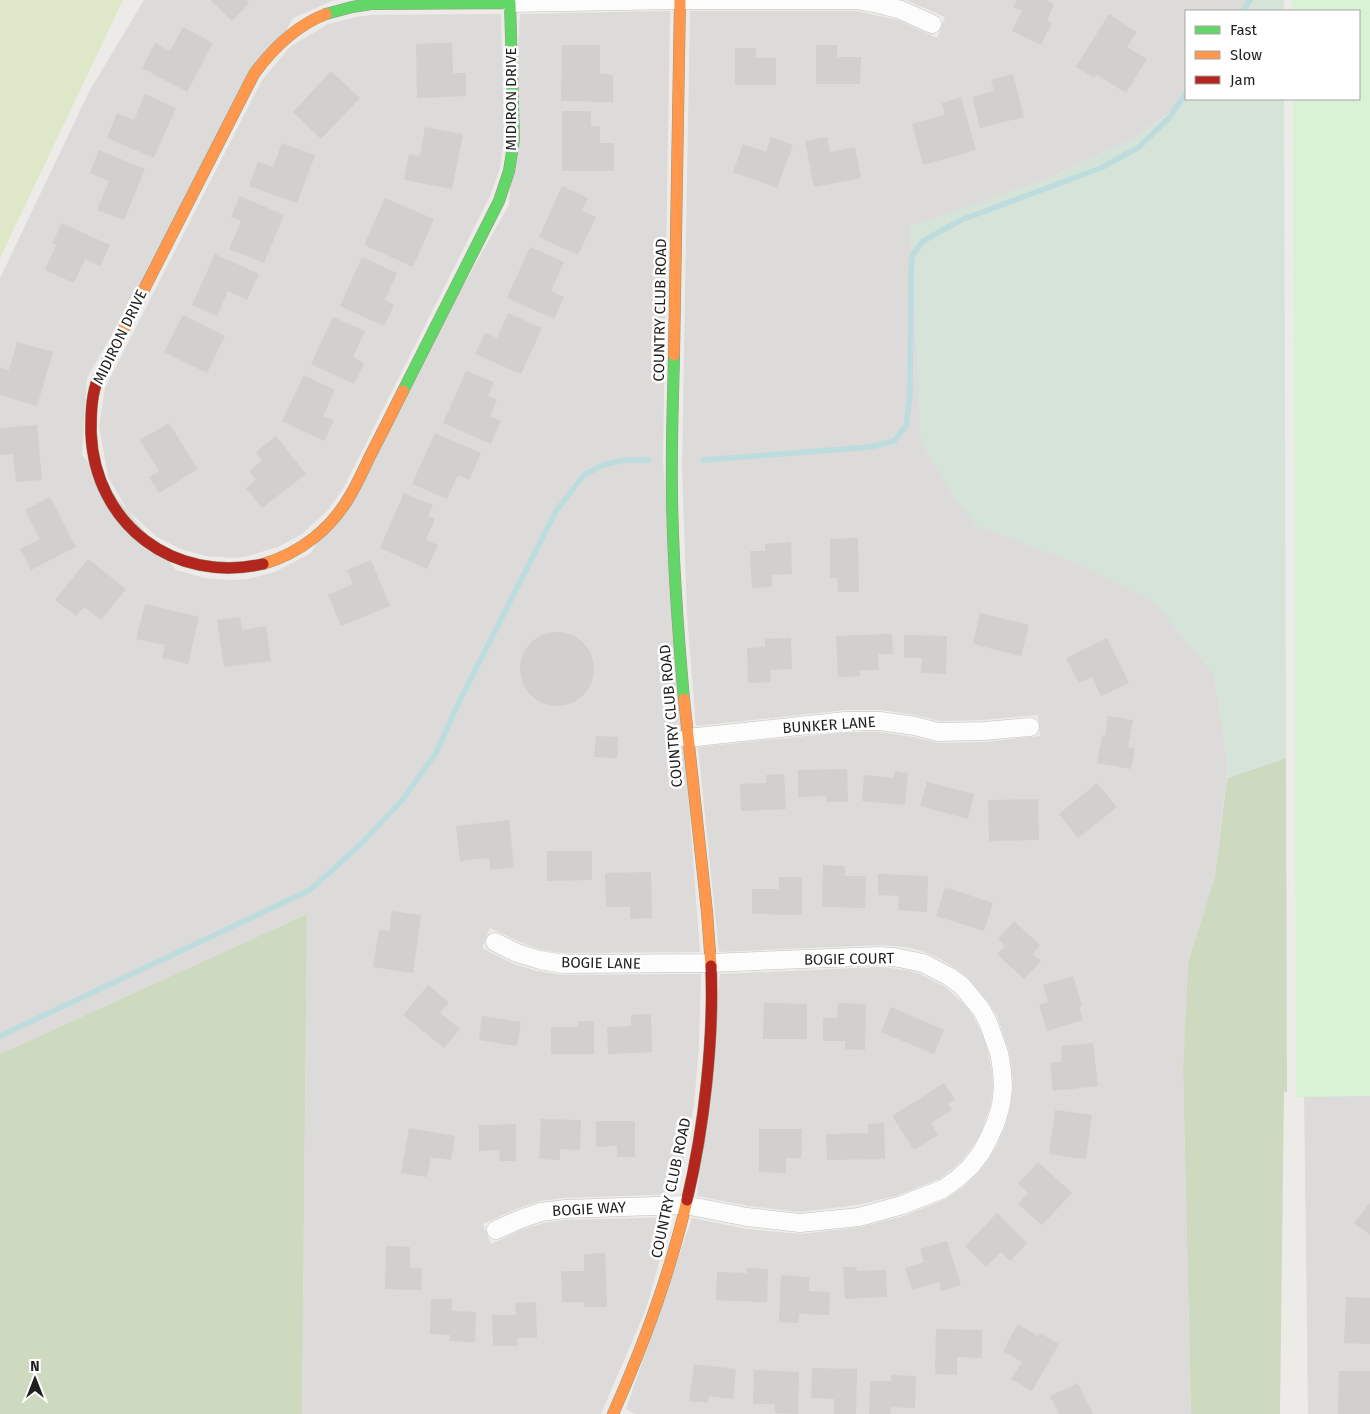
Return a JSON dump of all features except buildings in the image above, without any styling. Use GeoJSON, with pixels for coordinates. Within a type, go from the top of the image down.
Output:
{"type":"FeatureCollection","features":[{"type":"Feature","properties":{"kind":"street","name":"COUNTRY CLUB ROAD"},"geometry":{"type":"LineString","coordinates":[[613,1414],[634,1368],[655,1313],[672,1257],[694,1169],[704,1107],[709,1046],[710,963],[708,922],[687,738],[678,615],[672,468],[680,0]]}},
{"type":"Feature","properties":{"kind":"street","name":"MIDIRON DRIVE"},"geometry":{"type":"LineString","coordinates":[[510,3],[514,139],[510,171],[499,201],[351,496],[327,527],[307,544],[272,562],[246,568],[205,567],[178,559],[141,538],[121,519],[113,508],[100,482],[92,454],[89,426],[92,397],[96,383],[262,60],[284,38],[310,20],[332,12],[371,4],[856,0],[901,10],[932,24]]}},
{"type":"Feature","properties":{"kind":"street","name":"BUNKER LANE"},"geometry":{"type":"LineString","coordinates":[[687,738],[845,721],[880,721],[915,726],[938,732],[984,731],[1030,726]]}},
{"type":"Feature","properties":{"kind":"street","name":"BOGIE LANE"},"geometry":{"type":"LineString","coordinates":[[495,942],[517,953],[540,960],[564,964],[710,963]]}},
{"type":"Feature","properties":{"kind":"street","name":"BOGIE COURT"},"geometry":{"type":"LineString","coordinates":[[685,1205],[747,1218],[800,1223],[859,1216],[902,1206],[943,1189],[970,1167],[981,1153],[993,1130],[1003,1087],[999,1053],[994,1036],[981,1009],[962,986],[950,977],[923,963],[879,956],[710,963]]}},
{"type":"Feature","properties":{"kind":"street","name":"BOGIE WAY"},"geometry":{"type":"LineString","coordinates":[[496,1230],[541,1212],[565,1209],[685,1205]]}},
{"type":"Feature","properties":{"kind":"shaded area"},"geometry":{"type":"Polygon","coordinates":[[[144,0],[334,0],[293,18],[87,378],[82,455],[176,570],[204,578],[232,580],[248,579],[275,572],[311,553],[509,205],[520,14],[670,11],[663,460],[700,952],[564,953],[542,950],[490,928],[482,948],[514,964],[537,971],[563,975],[701,974],[699,1045],[694,1106],[677,1194],[564,1198],[540,1201],[516,1209],[483,1224],[491,1244],[521,1230],[543,1223],[566,1220],[672,1217],[646,1309],[601,1414],[302,1414],[307,914],[0,1054],[0,278],[90,90],[144,0]]]}},
{"type":"Feature","properties":{"kind":"shaded area"},"geometry":{"type":"Polygon","coordinates":[[[906,0],[1253,0],[1248,10],[1185,10],[1186,100],[1137,136],[1054,176],[976,525],[1072,561],[1154,601],[1214,675],[1228,766],[1215,876],[1188,963],[1183,1068],[1191,1414],[636,1414],[626,1409],[692,1218],[747,1229],[801,1234],[861,1227],[904,1216],[946,1199],[964,1187],[977,1174],[989,1159],[998,1143],[1010,1108],[1013,1089],[1012,1070],[1009,1051],[997,1016],[968,978],[940,959],[911,948],[879,945],[719,952],[698,747],[846,732],[880,732],[938,743],[985,742],[1040,736],[1038,715],[983,720],[939,721],[916,715],[882,710],[845,710],[696,726],[687,614],[682,468],[690,11],[856,11],[898,20],[937,38],[945,17],[906,0]]]}},
{"type":"Feature","properties":{"kind":"shaded area"},"geometry":{"type":"Polygon","coordinates":[[[1253,0],[1284,0],[1284,10],[1248,10],[1253,0]]]}},
{"type":"Feature","properties":{"kind":"shaded area"},"geometry":{"type":"Polygon","coordinates":[[[501,14],[504,138],[500,168],[490,196],[343,489],[328,510],[302,534],[280,546],[245,557],[206,556],[181,549],[157,537],[128,511],[108,477],[99,426],[105,388],[262,80],[290,47],[328,24],[371,15],[501,14]]]}},
{"type":"Feature","properties":{"kind":"shaded area"},"geometry":{"type":"Polygon","coordinates":[[[1186,100],[1284,100],[1286,758],[1227,778],[1228,766],[1214,675],[1154,602],[1072,561],[976,525],[953,497],[921,442],[910,226],[1054,176],[1137,136],[1186,100]]]}},
{"type":"Feature","properties":{"kind":"shaded area"},"geometry":{"type":"Polygon","coordinates":[[[879,967],[907,970],[920,974],[945,987],[965,1005],[985,1040],[992,1071],[991,1103],[981,1133],[963,1159],[939,1179],[899,1195],[857,1205],[800,1212],[749,1206],[697,1196],[720,974],[879,967]]]}},
{"type":"Feature","properties":{"kind":"shaded area"},"geometry":{"type":"Polygon","coordinates":[[[1304,1091],[1370,1091],[1370,1414],[1308,1414],[1304,1091]]]}},
{"type":"Feature","properties":{"kind":"green space"},"geometry":{"type":"Polygon","coordinates":[[[0,0],[123,0],[0,258],[0,0]]]}},
{"type":"Feature","properties":{"kind":"green space"},"geometry":{"type":"Polygon","coordinates":[[[1292,0],[1370,0],[1370,1096],[1296,1097],[1293,100],[1360,100],[1360,10],[1292,10],[1292,0]]]}},
{"type":"Feature","properties":{"kind":"green space"},"geometry":{"type":"Polygon","coordinates":[[[1286,758],[1287,1092],[1284,1092],[1280,1414],[1191,1414],[1183,1068],[1188,963],[1215,876],[1227,778],[1286,758]]]}},
{"type":"Feature","properties":{"kind":"green space"},"geometry":{"type":"Polygon","coordinates":[[[307,914],[302,1414],[0,1414],[0,1054],[307,914]]]}},
{"type":"Feature","properties":{"kind":"waterway"},"geometry":{"type":"LineString","coordinates":[[1244,10],[1250,0]]}},
{"type":"Feature","properties":{"kind":"waterway"},"geometry":{"type":"LineString","coordinates":[[703,460],[870,447],[894,441],[906,426],[910,396],[912,256],[923,241],[961,220],[1101,168],[1139,147],[1170,117],[1185,94]]}},
{"type":"Feature","properties":{"kind":"waterway"},"geometry":{"type":"LineString","coordinates":[[0,1036],[310,890],[362,843],[403,799],[436,753],[458,704],[556,511],[584,475],[603,465],[624,460],[649,460]]}},
{"type":"Feature","properties":{"kind":"traffic: fast"},"geometry":{"type":"LineString","coordinates":[[403,391],[499,201],[509,171],[514,139],[510,3]]}},
{"type":"Feature","properties":{"kind":"traffic: fast"},"geometry":{"type":"LineString","coordinates":[[326,14],[371,4],[510,3]]}},
{"type":"Feature","properties":{"kind":"traffic: fast"},"geometry":{"type":"LineString","coordinates":[[674,355],[673,521],[676,598],[684,699]]}},
{"type":"Feature","properties":{"kind":"traffic: slow"},"geometry":{"type":"LineString","coordinates":[[674,355],[680,0]]}},
{"type":"Feature","properties":{"kind":"traffic: slow"},"geometry":{"type":"LineString","coordinates":[[110,356],[254,74],[269,55],[295,31],[326,14]]}},
{"type":"Feature","properties":{"kind":"traffic: slow"},"geometry":{"type":"LineString","coordinates":[[263,564],[303,546],[335,518],[356,485],[403,391]]}},
{"type":"Feature","properties":{"kind":"traffic: slow"},"geometry":{"type":"LineString","coordinates":[[684,699],[711,966]]}},
{"type":"Feature","properties":{"kind":"traffic: slow"},"geometry":{"type":"LineString","coordinates":[[613,1414],[655,1309],[673,1255],[687,1200]]}},
{"type":"Feature","properties":{"kind":"traffic: jam"},"geometry":{"type":"LineString","coordinates":[[110,356],[94,390],[91,433],[96,466],[107,495],[124,520],[145,540],[171,556],[199,565],[230,568],[263,564]]}},
{"type":"Feature","properties":{"kind":"traffic: jam"},"geometry":{"type":"LineString","coordinates":[[687,1200],[703,1114],[711,1024],[711,966]]}}]}
